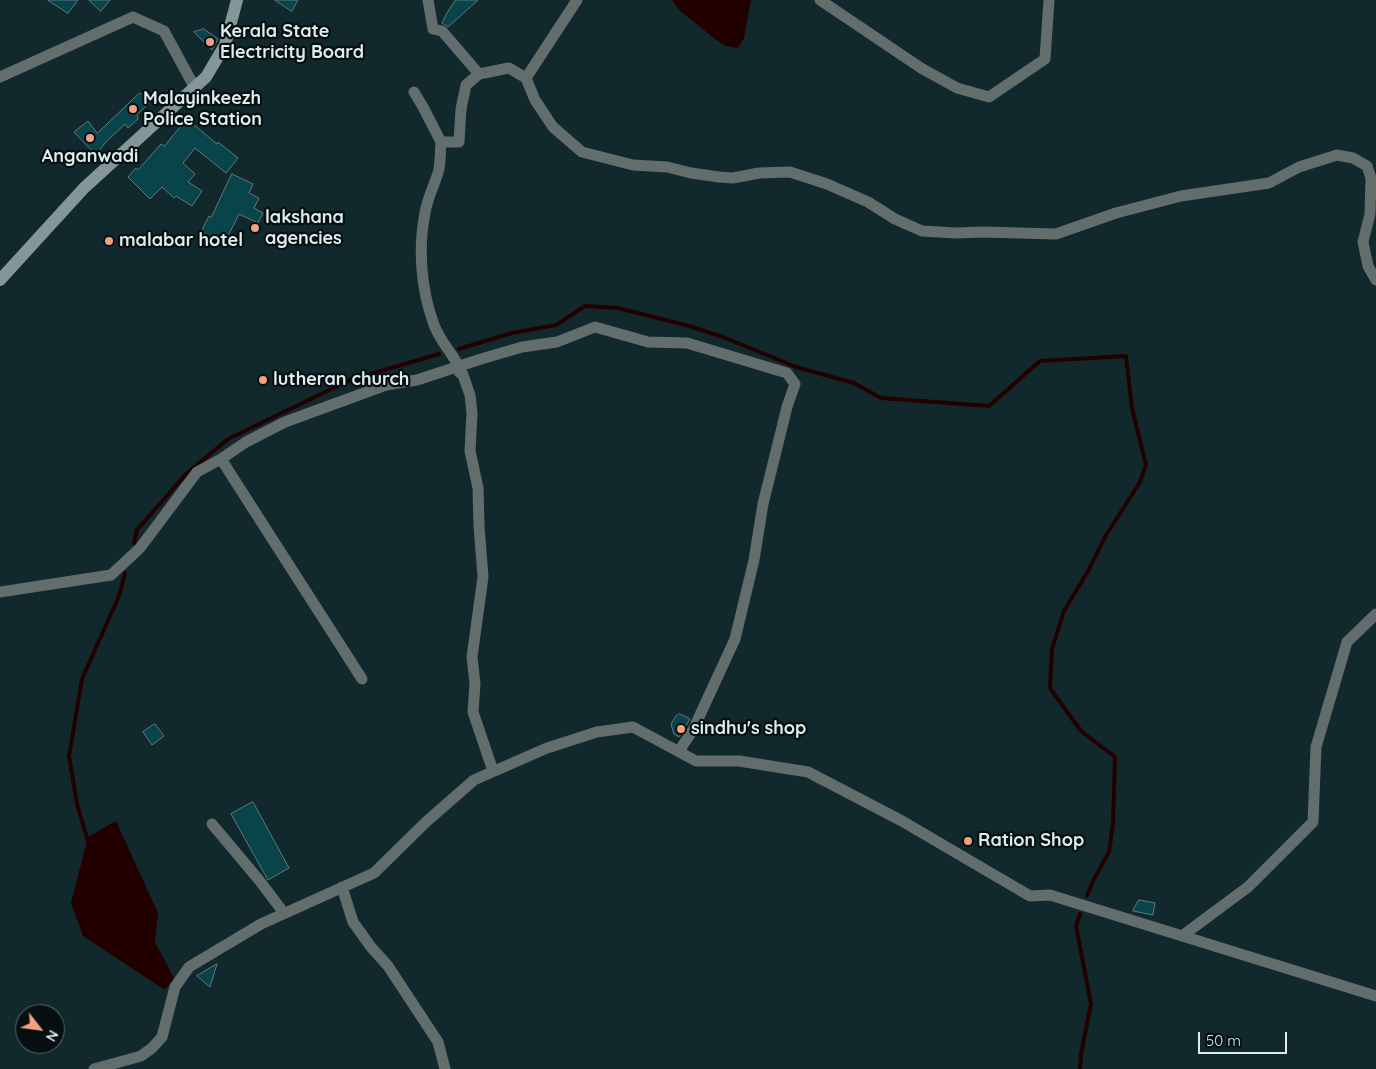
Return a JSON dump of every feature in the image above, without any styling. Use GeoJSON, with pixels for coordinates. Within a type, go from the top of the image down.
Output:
{"type":"FeatureCollection","features":[{"type":"Feature","properties":{"kind":"main road"},"geometry":{"type":"LineString","coordinates":[[0,280],[84,188],[206,76],[225,46],[238,0]]}},
{"type":"Feature","properties":{"kind":"street"},"geometry":{"type":"LineString","coordinates":[[428,0],[433,29],[442,31],[479,74]]}},
{"type":"Feature","properties":{"kind":"street"},"geometry":{"type":"LineString","coordinates":[[526,78],[576,0]]}},
{"type":"Feature","properties":{"kind":"street"},"geometry":{"type":"LineString","coordinates":[[824,3],[921,68],[957,88],[989,96],[1045,59],[1049,0]]}},
{"type":"Feature","properties":{"kind":"street"},"geometry":{"type":"LineString","coordinates":[[0,77],[133,17],[164,31],[195,88]]}},
{"type":"Feature","properties":{"kind":"street"},"geometry":{"type":"LineString","coordinates":[[441,142],[459,142],[461,110],[466,85],[479,74],[509,68],[526,78],[535,100],[553,127],[582,152],[633,165],[667,167],[719,177],[733,178],[759,173],[790,172],[827,184],[868,202],[895,219],[922,231],[1056,234],[1116,214],[1181,196],[1269,183],[1299,167],[1337,155],[1353,158],[1366,166],[1371,178],[1370,214],[1363,242],[1368,266],[1376,280]]}},
{"type":"Feature","properties":{"kind":"street"},"geometry":{"type":"LineString","coordinates":[[414,92],[424,107],[441,142],[439,170],[425,212],[421,270],[433,324],[459,370],[470,395],[472,413],[470,451],[478,488],[483,577],[472,657],[475,684],[474,712],[493,771]]}},
{"type":"Feature","properties":{"kind":"street"},"geometry":{"type":"LineString","coordinates":[[0,592],[110,575],[140,548],[198,472],[246,442],[285,422],[386,386],[459,370],[522,347],[557,342],[595,327],[648,342],[687,343],[787,373],[795,384],[787,407],[763,504],[754,560],[735,639],[694,730],[679,751]]}},
{"type":"Feature","properties":{"kind":"street"},"geometry":{"type":"LineString","coordinates":[[221,459],[362,679]]}},
{"type":"Feature","properties":{"kind":"street"},"geometry":{"type":"LineString","coordinates":[[1182,936],[1248,887],[1313,822],[1316,747],[1347,642],[1376,614]]}},
{"type":"Feature","properties":{"kind":"street"},"geometry":{"type":"LineString","coordinates":[[94,1069],[141,1056],[152,1048],[162,1037],[175,986],[189,967],[261,924],[374,873],[426,822],[474,780],[547,748],[597,732],[633,727],[696,761],[739,761],[808,772],[902,821],[1030,896],[1050,895],[1376,996]]}},
{"type":"Feature","properties":{"kind":"street"},"geometry":{"type":"LineString","coordinates":[[212,824],[284,913]]}},
{"type":"Feature","properties":{"kind":"street"},"geometry":{"type":"LineString","coordinates":[[342,887],[353,922],[388,966],[438,1042],[445,1069]]}},
{"type":"Feature","properties":{"kind":"shaded area"},"geometry":{"type":"Polygon","coordinates":[[[672,0],[751,0],[744,38],[738,48],[726,46],[715,39],[680,11],[672,0]]]}},
{"type":"Feature","properties":{"kind":"shaded area"},"geometry":{"type":"Polygon","coordinates":[[[116,821],[158,913],[155,942],[174,978],[165,990],[83,936],[71,903],[88,837],[116,821]]]}},
{"type":"Feature","properties":{"kind":"building"},"geometry":{"type":"Polygon","coordinates":[[[48,0],[78,0],[68,13],[48,0]]]}},
{"type":"Feature","properties":{"kind":"building"},"geometry":{"type":"Polygon","coordinates":[[[89,0],[110,0],[101,11],[89,0]]]}},
{"type":"Feature","properties":{"kind":"building"},"geometry":{"type":"Polygon","coordinates":[[[275,0],[298,0],[292,11],[275,0]]]}},
{"type":"Feature","properties":{"kind":"building"},"geometry":{"type":"Polygon","coordinates":[[[456,0],[478,0],[448,27],[442,23],[456,0]]]}},
{"type":"Feature","properties":{"kind":"building","name":"Kerala State Electricity Board"},"geometry":{"type":"Polygon","coordinates":[[[204,29],[218,39],[212,50],[194,32],[204,29]]]}},
{"type":"Feature","properties":{"kind":"building"},"geometry":{"type":"Polygon","coordinates":[[[140,93],[150,102],[137,115],[138,119],[128,128],[125,124],[105,143],[96,155],[74,132],[88,121],[97,133],[140,93]]]}},
{"type":"Feature","properties":{"kind":"building"},"geometry":{"type":"Polygon","coordinates":[[[187,119],[217,144],[218,142],[238,158],[226,173],[195,148],[183,163],[195,174],[188,182],[202,191],[192,206],[176,196],[174,198],[162,187],[150,199],[128,177],[136,168],[138,170],[161,144],[164,146],[187,119]]]}},
{"type":"Feature","properties":{"kind":"building"},"geometry":{"type":"Polygon","coordinates":[[[232,174],[253,184],[249,193],[259,198],[254,208],[263,213],[258,223],[239,214],[224,244],[201,232],[209,216],[211,217],[232,174]]]}},
{"type":"Feature","properties":{"kind":"building","name":"sindhu's shop"},"geometry":{"type":"Polygon","coordinates":[[[680,714],[690,719],[679,737],[674,734],[671,724],[676,716],[680,714]]]}},
{"type":"Feature","properties":{"kind":"building"},"geometry":{"type":"Polygon","coordinates":[[[155,724],[164,736],[152,745],[143,732],[155,724]]]}},
{"type":"Feature","properties":{"kind":"building"},"geometry":{"type":"Polygon","coordinates":[[[253,802],[289,868],[268,880],[231,814],[253,802]]]}},
{"type":"Feature","properties":{"kind":"building"},"geometry":{"type":"Polygon","coordinates":[[[1139,900],[1155,903],[1153,915],[1133,911],[1139,900]]]}},
{"type":"Feature","properties":{"kind":"building"},"geometry":{"type":"Polygon","coordinates":[[[217,964],[210,987],[197,976],[217,964]]]}},
{"type":"Feature","properties":{"kind":"waterway"},"geometry":{"type":"LineString","coordinates":[[459,349],[512,333],[556,325],[585,306],[618,308],[689,326],[723,337],[796,367],[854,383],[881,398],[989,406],[1040,361],[1126,356],[1132,408],[1146,465],[1140,482],[1105,537],[1088,571],[1064,611],[1052,649],[1050,688],[1081,731],[1115,757],[1113,824],[1109,852],[1087,896]]}},
{"type":"Feature","properties":{"kind":"waterway"},"geometry":{"type":"LineString","coordinates":[[134,543],[137,530],[186,474],[228,439],[350,380],[439,354]]}},
{"type":"Feature","properties":{"kind":"waterway"},"geometry":{"type":"LineString","coordinates":[[88,841],[77,804],[69,756],[82,679],[119,596],[125,573]]}},
{"type":"Feature","properties":{"kind":"waterway"},"geometry":{"type":"LineString","coordinates":[[1080,914],[1076,926],[1091,1004],[1081,1054],[1080,1069]]}},
{"type":"Feature","properties":{"kind":"place","name":"Kerala State Electricity Board"},"geometry":{"type":"Point","coordinates":[210,42]}},
{"type":"Feature","properties":{"kind":"place","name":"Malayinkeezh Police Station"},"geometry":{"type":"Point","coordinates":[133,109]}},
{"type":"Feature","properties":{"kind":"place","name":"Anganwadi"},"geometry":{"type":"Point","coordinates":[90,138]}},
{"type":"Feature","properties":{"kind":"place","name":"lakshana agencies"},"geometry":{"type":"Point","coordinates":[255,228]}},
{"type":"Feature","properties":{"kind":"place","name":"malabar hotel"},"geometry":{"type":"Point","coordinates":[109,241]}},
{"type":"Feature","properties":{"kind":"place","name":"lutheran church"},"geometry":{"type":"Point","coordinates":[263,380]}},
{"type":"Feature","properties":{"kind":"place","name":"sindhu's shop"},"geometry":{"type":"Point","coordinates":[681,729]}},
{"type":"Feature","properties":{"kind":"place","name":"Ration Shop"},"geometry":{"type":"Point","coordinates":[968,841]}}]}
